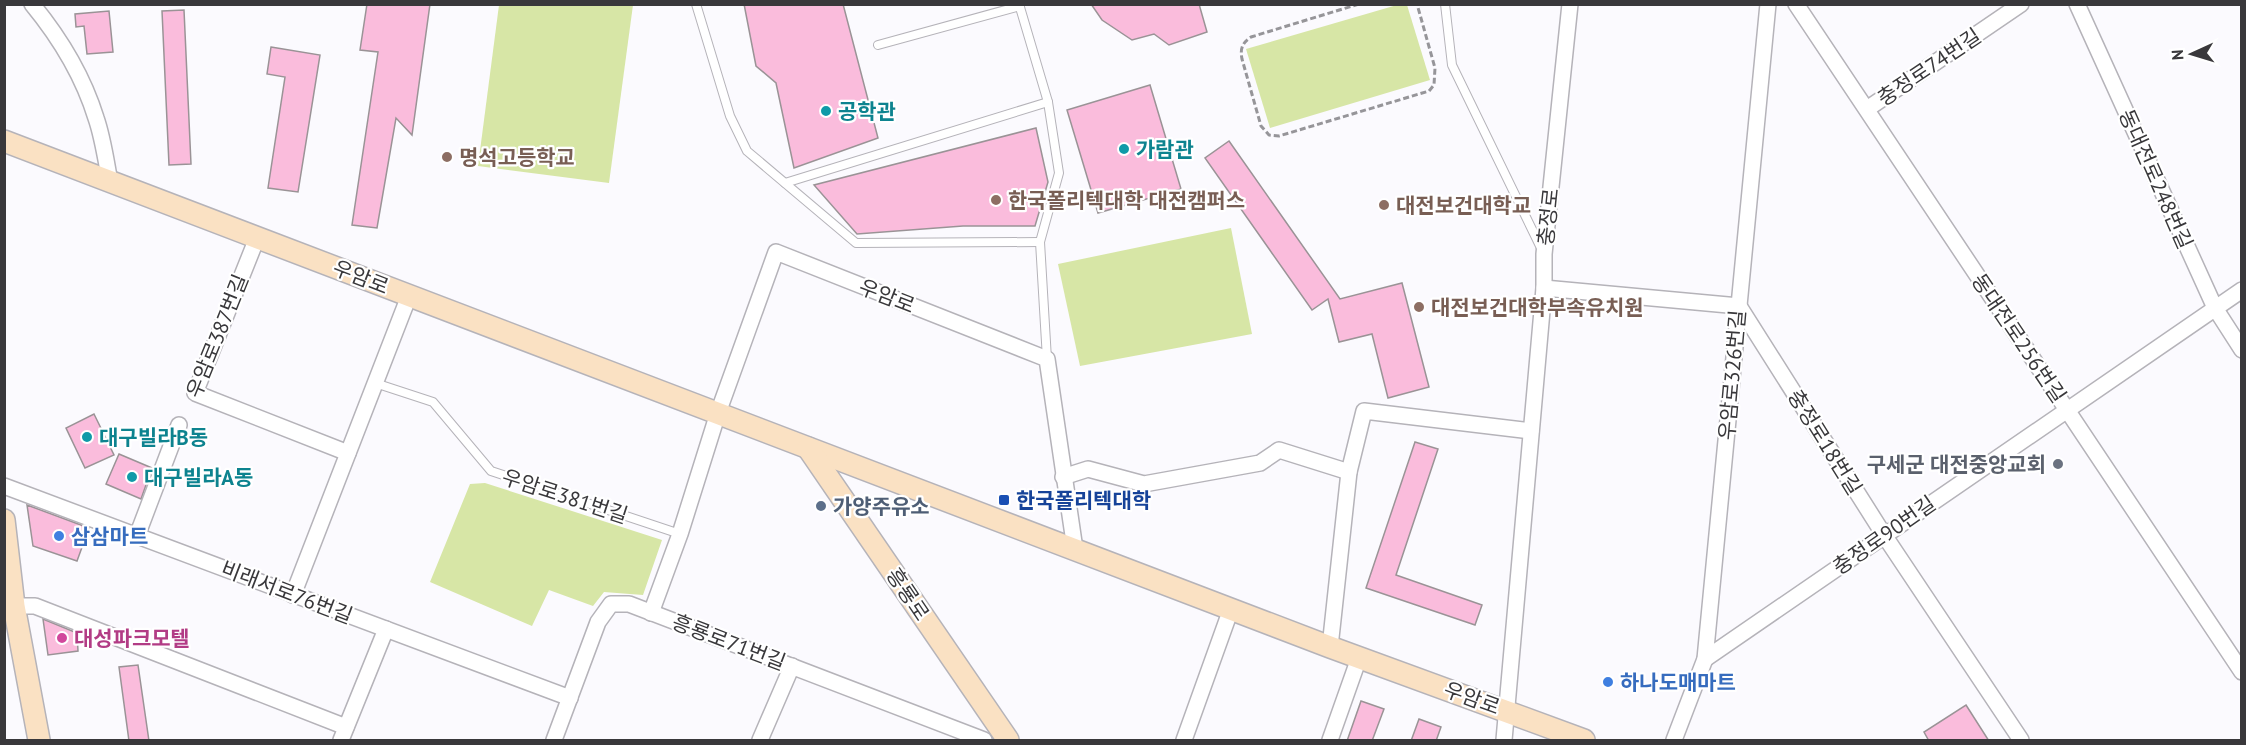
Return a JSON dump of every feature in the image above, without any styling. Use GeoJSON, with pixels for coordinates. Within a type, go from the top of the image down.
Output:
{"type":"FeatureCollection","features":[{"type":"Feature","properties":{"kind":"main road","name":"우암로"},"geometry":{"type":"LineString","coordinates":[[4,141],[1330,647],[1584,741]]}},
{"type":"Feature","properties":{"kind":"main road","name":"흥룡로"},"geometry":{"type":"LineString","coordinates":[[808,448],[1008,741]]}},
{"type":"Feature","properties":{"kind":"main road"},"geometry":{"type":"LineString","coordinates":[[4,519],[9,604],[39,741]]}},
{"type":"Feature","properties":{"kind":"street"},"geometry":{"type":"LineString","coordinates":[[32,4],[50,25],[82,80],[97,120],[110,182]]}},
{"type":"Feature","properties":{"kind":"street","name":"충정로"},"geometry":{"type":"LineString","coordinates":[[1504,741],[1544,288],[1544,254],[1570,4]]}},
{"type":"Feature","properties":{"kind":"street","name":"우암로326번길"},"geometry":{"type":"LineString","coordinates":[[1674,741],[1705,659],[1768,4]]}},
{"type":"Feature","properties":{"kind":"street","name":"동대전로256번길"},"geometry":{"type":"LineString","coordinates":[[1796,4],[2241,672]]}},
{"type":"Feature","properties":{"kind":"street","name":"충정로74번길"},"geometry":{"type":"LineString","coordinates":[[1867,109],[2000,10],[2021,4]]}},
{"type":"Feature","properties":{"kind":"street","name":"동대전로248번길"},"geometry":{"type":"LineString","coordinates":[[2077,4],[2215,308],[2241,350]]}},
{"type":"Feature","properties":{"kind":"street","name":"우암로387번길"},"geometry":{"type":"LineString","coordinates":[[257,238],[195,393],[348,453]]}},
{"type":"Feature","properties":{"kind":"street","name":"우암로"},"geometry":{"type":"LineString","coordinates":[[651,613],[680,534],[718,413],[776,252],[1047,359]]}},
{"type":"Feature","properties":{"kind":"street"},"geometry":{"type":"LineString","coordinates":[[1544,288],[1739,306]]}},
{"type":"Feature","properties":{"kind":"street","name":"충정로90번길"},"geometry":{"type":"LineString","coordinates":[[1705,659],[2241,290]]}},
{"type":"Feature","properties":{"kind":"street"},"geometry":{"type":"LineString","coordinates":[[293,594],[409,296]]}},
{"type":"Feature","properties":{"kind":"street","name":"충정로18번길"},"geometry":{"type":"LineString","coordinates":[[1739,306],[1884,535],[2021,741]]}},
{"type":"Feature","properties":{"kind":"street"},"geometry":{"type":"LineString","coordinates":[[1047,359],[1062,477],[1075,549]]}},
{"type":"Feature","properties":{"kind":"street"},"geometry":{"type":"LineString","coordinates":[[1330,647],[1349,472],[1364,411],[1531,431]]}},
{"type":"Feature","properties":{"kind":"street","name":"우암로387번길"},"geometry":{"type":"LineString","coordinates":[[137,536],[179,425]]}},
{"type":"Feature","properties":{"kind":"street"},"geometry":{"type":"LineString","coordinates":[[1062,477],[1088,469],[1144,484],[1260,464],[1279,450],[1349,472]]}},
{"type":"Feature","properties":{"kind":"street","name":"비래서로76번길"},"geometry":{"type":"LineString","coordinates":[[4,486],[570,698]]}},
{"type":"Feature","properties":{"kind":"street"},"geometry":{"type":"LineString","coordinates":[[9,604],[35,606],[344,734],[386,629]]}},
{"type":"Feature","properties":{"kind":"street","name":"흥룡로71번길"},"geometry":{"type":"LineString","coordinates":[[554,741],[598,622],[611,604],[628,604],[792,666],[960,737],[984,741]]}},
{"type":"Feature","properties":{"kind":"street"},"geometry":{"type":"LineString","coordinates":[[1184,741],[1231,609]]}},
{"type":"Feature","properties":{"kind":"street"},"geometry":{"type":"LineString","coordinates":[[1330,741],[1359,658]]}},
{"type":"Feature","properties":{"kind":"street"},"geometry":{"type":"LineString","coordinates":[[760,741],[792,666]]}},
{"type":"Feature","properties":{"kind":"lane"},"geometry":{"type":"LineString","coordinates":[[696,4],[730,116],[747,151],[856,243],[1040,242]]}},
{"type":"Feature","properties":{"kind":"lane"},"geometry":{"type":"LineString","coordinates":[[1445,4],[1452,65],[1544,254]]}},
{"type":"Feature","properties":{"kind":"lane"},"geometry":{"type":"LineString","coordinates":[[878,45],[1019,5],[1048,102],[1059,173],[1040,242],[1047,359]]}},
{"type":"Feature","properties":{"kind":"lane"},"geometry":{"type":"LineString","coordinates":[[785,183],[1048,102]]}},
{"type":"Feature","properties":{"kind":"lane","name":"우암로381번길"},"geometry":{"type":"LineString","coordinates":[[375,383],[433,402],[491,471],[680,534]]}},
{"type":"Feature","properties":{"kind":"path"},"geometry":{"type":"LineString","coordinates":[[1359,4],[1251,37],[1245,42],[1241,52],[1242,59],[1261,126],[1269,135],[1279,136],[1429,91],[1434,85],[1435,68],[1417,4]]}},
{"type":"Feature","properties":{"kind":"green space"},"geometry":{"type":"Polygon","coordinates":[[[499,5],[633,5],[609,183],[478,166],[499,5]]]}},
{"type":"Feature","properties":{"kind":"green space"},"geometry":{"type":"Polygon","coordinates":[[[1397,5],[1407,5],[1430,80],[1270,128],[1246,49],[1397,5]]]}},
{"type":"Feature","properties":{"kind":"green space"},"geometry":{"type":"Polygon","coordinates":[[[1231,228],[1252,334],[1080,366],[1058,264],[1231,228]]]}},
{"type":"Feature","properties":{"kind":"green space"},"geometry":{"type":"Polygon","coordinates":[[[485,483],[662,540],[643,595],[604,592],[593,606],[549,590],[532,626],[430,582],[470,484],[485,483]]]}},
{"type":"Feature","properties":{"kind":"building"},"geometry":{"type":"Polygon","coordinates":[[[367,4],[430,4],[412,135],[396,118],[377,228],[352,225],[378,52],[360,50],[367,4]]]}},
{"type":"Feature","properties":{"kind":"building","name":"공학관"},"geometry":{"type":"Polygon","coordinates":[[[744,4],[843,4],[878,138],[794,168],[776,83],[756,66],[744,4]]]}},
{"type":"Feature","properties":{"kind":"building"},"geometry":{"type":"Polygon","coordinates":[[[1091,4],[1199,4],[1207,32],[1169,45],[1154,34],[1132,40],[1102,20],[1091,4]]]}},
{"type":"Feature","properties":{"kind":"building"},"geometry":{"type":"Polygon","coordinates":[[[184,10],[191,164],[169,165],[162,11],[184,10]]]}},
{"type":"Feature","properties":{"kind":"building"},"geometry":{"type":"Polygon","coordinates":[[[109,11],[113,52],[87,54],[84,26],[76,27],[75,14],[109,11]]]}},
{"type":"Feature","properties":{"kind":"building"},"geometry":{"type":"Polygon","coordinates":[[[271,47],[320,55],[298,192],[268,188],[285,77],[267,74],[271,47]]]}},
{"type":"Feature","properties":{"kind":"building","name":"가람관"},"geometry":{"type":"Polygon","coordinates":[[[1150,85],[1181,189],[1098,213],[1067,110],[1150,85]]]}},
{"type":"Feature","properties":{"kind":"building"},"geometry":{"type":"Polygon","coordinates":[[[1036,128],[1048,182],[1035,226],[963,226],[857,234],[814,185],[1036,128]]]}},
{"type":"Feature","properties":{"kind":"building"},"geometry":{"type":"Polygon","coordinates":[[[1229,141],[1340,299],[1402,283],[1429,387],[1388,398],[1372,334],[1339,342],[1328,299],[1312,310],[1205,158],[1229,141]]]}},
{"type":"Feature","properties":{"kind":"building","name":"대구빌라B동"},"geometry":{"type":"Polygon","coordinates":[[[94,414],[114,455],[85,468],[66,428],[94,414]]]}},
{"type":"Feature","properties":{"kind":"building"},"geometry":{"type":"Polygon","coordinates":[[[1415,442],[1438,449],[1396,575],[1482,605],[1475,625],[1366,588],[1415,442]]]}},
{"type":"Feature","properties":{"kind":"building","name":"대구빌라A동"},"geometry":{"type":"Polygon","coordinates":[[[119,454],[152,468],[141,499],[106,484],[119,454]]]}},
{"type":"Feature","properties":{"kind":"building","name":"삼삼마트"},"geometry":{"type":"Polygon","coordinates":[[[27,505],[89,528],[77,561],[33,546],[27,505]]]}},
{"type":"Feature","properties":{"kind":"building","name":"대성파크모텔"},"geometry":{"type":"Polygon","coordinates":[[[43,619],[77,633],[78,651],[48,655],[43,619]]]}},
{"type":"Feature","properties":{"kind":"building"},"geometry":{"type":"Polygon","coordinates":[[[138,665],[149,741],[129,741],[119,667],[138,665]]]}},
{"type":"Feature","properties":{"kind":"building"},"geometry":{"type":"Polygon","coordinates":[[[1361,701],[1384,709],[1372,741],[1347,741],[1361,701]]]}},
{"type":"Feature","properties":{"kind":"building"},"geometry":{"type":"Polygon","coordinates":[[[1966,705],[1989,741],[1929,741],[1924,732],[1966,705]]]}},
{"type":"Feature","properties":{"kind":"building"},"geometry":{"type":"Polygon","coordinates":[[[1419,719],[1441,727],[1436,741],[1411,741],[1419,719]]]}},
{"type":"Feature","properties":{"kind":"place","name":"공학관"},"geometry":{"type":"Point","coordinates":[826,111]}},
{"type":"Feature","properties":{"kind":"place","name":"가람관"},"geometry":{"type":"Point","coordinates":[1124,149]}},
{"type":"Feature","properties":{"kind":"place","name":"명석고등학교"},"geometry":{"type":"Point","coordinates":[447,157]}},
{"type":"Feature","properties":{"kind":"place","name":"한국폴리텍대학 대전캠퍼스"},"geometry":{"type":"Point","coordinates":[996,200]}},
{"type":"Feature","properties":{"kind":"place","name":"대전보건대학교"},"geometry":{"type":"Point","coordinates":[1384,205]}},
{"type":"Feature","properties":{"kind":"place","name":"대전보건대학부속유치원"},"geometry":{"type":"Point","coordinates":[1419,307]}},
{"type":"Feature","properties":{"kind":"place","name":"대구빌라B동"},"geometry":{"type":"Point","coordinates":[87,437]}},
{"type":"Feature","properties":{"kind":"place","name":"구세군 대전중앙교회"},"geometry":{"type":"Point","coordinates":[2058,464]}},
{"type":"Feature","properties":{"kind":"place","name":"대구빌라A동"},"geometry":{"type":"Point","coordinates":[132,477]}},
{"type":"Feature","properties":{"kind":"place","name":"한국폴리텍대학"},"geometry":{"type":"Point","coordinates":[1004,500]}},
{"type":"Feature","properties":{"kind":"place","name":"가양주유소"},"geometry":{"type":"Point","coordinates":[821,506]}},
{"type":"Feature","properties":{"kind":"place","name":"삼삼마트"},"geometry":{"type":"Point","coordinates":[59,536]}},
{"type":"Feature","properties":{"kind":"place","name":"대성파크모텔"},"geometry":{"type":"Point","coordinates":[62,638]}},
{"type":"Feature","properties":{"kind":"place","name":"하나도매마트"},"geometry":{"type":"Point","coordinates":[1608,682]}}]}
